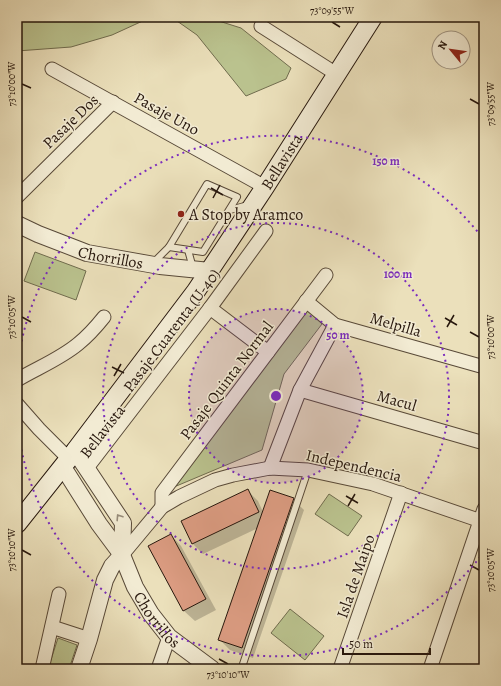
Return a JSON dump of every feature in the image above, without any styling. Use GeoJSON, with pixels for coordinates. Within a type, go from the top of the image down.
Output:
{"type":"FeatureCollection","features":[{"type":"Feature","properties":{"kind":"main road","name":"Bellavista"},"geometry":{"type":"LineString","coordinates":[[17,529],[41,509],[172,323],[202,270],[233,226],[255,202],[374,17]]}},
{"type":"Feature","properties":{"kind":"main road","name":"Bellavista"},"geometry":{"type":"LineString","coordinates":[[17,524],[74,463]]}},
{"type":"Feature","properties":{"kind":"street"},"geometry":{"type":"LineString","coordinates":[[261,26],[338,75]]}},
{"type":"Feature","properties":{"kind":"street","name":"Pasaje Uno"},"geometry":{"type":"LineString","coordinates":[[52,69],[265,187]]}},
{"type":"Feature","properties":{"kind":"street","name":"Pasaje Dos"},"geometry":{"type":"LineString","coordinates":[[17,197],[114,102]]}},
{"type":"Feature","properties":{"kind":"street","name":"Chorrillos"},"geometry":{"type":"LineString","coordinates":[[17,224],[38,234],[87,253],[151,265],[202,270]]}},
{"type":"Feature","properties":{"kind":"street","name":"Pasaje Cuarenta (U-40)"},"geometry":{"type":"LineString","coordinates":[[74,463],[210,308],[266,231]]}},
{"type":"Feature","properties":{"kind":"street","name":"Pasaje Quinta Normal"},"geometry":{"type":"LineString","coordinates":[[162,507],[162,493],[326,275]]}},
{"type":"Feature","properties":{"kind":"street","name":"Melpilla"},"geometry":{"type":"LineString","coordinates":[[306,301],[335,325],[484,367]]}},
{"type":"Feature","properties":{"kind":"street"},"geometry":{"type":"LineString","coordinates":[[210,308],[268,352]]}},
{"type":"Feature","properties":{"kind":"street"},"geometry":{"type":"LineString","coordinates":[[17,380],[57,358],[78,344],[104,317]]}},
{"type":"Feature","properties":{"kind":"street"},"geometry":{"type":"LineString","coordinates":[[270,468],[300,390],[335,325]]}},
{"type":"Feature","properties":{"kind":"street","name":"Macul"},"geometry":{"type":"LineString","coordinates":[[300,390],[484,443]]}},
{"type":"Feature","properties":{"kind":"street"},"geometry":{"type":"LineString","coordinates":[[17,404],[74,463]]}},
{"type":"Feature","properties":{"kind":"street","name":"Chorrillos"},"geometry":{"type":"LineString","coordinates":[[74,463],[99,524],[122,555],[135,587],[151,614],[169,637],[212,669]]}},
{"type":"Feature","properties":{"kind":"street","name":"Independencia"},"geometry":{"type":"LineString","coordinates":[[122,555],[162,507],[179,497],[215,480],[270,468],[308,470],[373,484],[483,517]]}},
{"type":"Feature","properties":{"kind":"street","name":"Isla de Maipo"},"geometry":{"type":"LineString","coordinates":[[340,669],[401,493]]}},
{"type":"Feature","properties":{"kind":"street"},"geometry":{"type":"LineString","coordinates":[[430,669],[483,517]]}},
{"type":"Feature","properties":{"kind":"street"},"geometry":{"type":"LineString","coordinates":[[79,669],[105,580],[112,566],[122,555]]}},
{"type":"Feature","properties":{"kind":"street"},"geometry":{"type":"LineString","coordinates":[[42,669],[59,594]]}},
{"type":"Feature","properties":{"kind":"street"},"geometry":{"type":"LineString","coordinates":[[52,627],[89,639]]}},
{"type":"Feature","properties":{"kind":"street"},"geometry":{"type":"LineString","coordinates":[[158,669],[169,637]]}},
{"type":"Feature","properties":{"kind":"lane"},"geometry":{"type":"LineString","coordinates":[[151,265],[169,247],[208,184],[237,197],[203,252],[169,247]]}},
{"type":"Feature","properties":{"kind":"lane"},"geometry":{"type":"LineString","coordinates":[[229,211],[255,202]]}},
{"type":"Feature","properties":{"kind":"lane"},"geometry":{"type":"LineString","coordinates":[[229,211],[233,226]]}},
{"type":"Feature","properties":{"kind":"lane"},"geometry":{"type":"LineString","coordinates":[[188,250],[202,270]]}},
{"type":"Feature","properties":{"kind":"lane"},"geometry":{"type":"LineString","coordinates":[[242,667],[308,470]]}},
{"type":"Feature","properties":{"kind":"green space"},"geometry":{"type":"Polygon","coordinates":[[[17,17],[206,17],[241,28],[291,68],[286,79],[246,96],[197,35],[177,21],[147,19],[112,35],[71,47],[17,51],[17,17]]]}},
{"type":"Feature","properties":{"kind":"green space"},"geometry":{"type":"Polygon","coordinates":[[[35,252],[86,271],[76,300],[24,281],[35,252]]]}},
{"type":"Feature","properties":{"kind":"green space"},"geometry":{"type":"Polygon","coordinates":[[[307,310],[322,324],[284,374],[262,450],[174,487],[307,310]]]}},
{"type":"Feature","properties":{"kind":"green space"},"geometry":{"type":"Polygon","coordinates":[[[329,494],[362,516],[348,536],[315,514],[329,494]]]}},
{"type":"Feature","properties":{"kind":"green space"},"geometry":{"type":"Polygon","coordinates":[[[290,609],[324,636],[305,660],[271,633],[290,609]]]}},
{"type":"Feature","properties":{"kind":"green space"},"geometry":{"type":"Polygon","coordinates":[[[58,638],[77,645],[69,669],[48,669],[58,638]]]}},
{"type":"Feature","properties":{"kind":"building"},"geometry":{"type":"Polygon","coordinates":[[[248,489],[259,512],[192,544],[181,521],[248,489]]]}},
{"type":"Feature","properties":{"kind":"building"},"geometry":{"type":"Polygon","coordinates":[[[270,490],[294,498],[242,648],[218,640],[270,490]]]}},
{"type":"Feature","properties":{"kind":"building"},"geometry":{"type":"Polygon","coordinates":[[[171,534],[206,599],[183,611],[148,546],[171,534]]]}},
{"type":"Feature","properties":{"kind":"place","name":"A Stop by Aramco"},"geometry":{"type":"Point","coordinates":[181,214]}}]}
